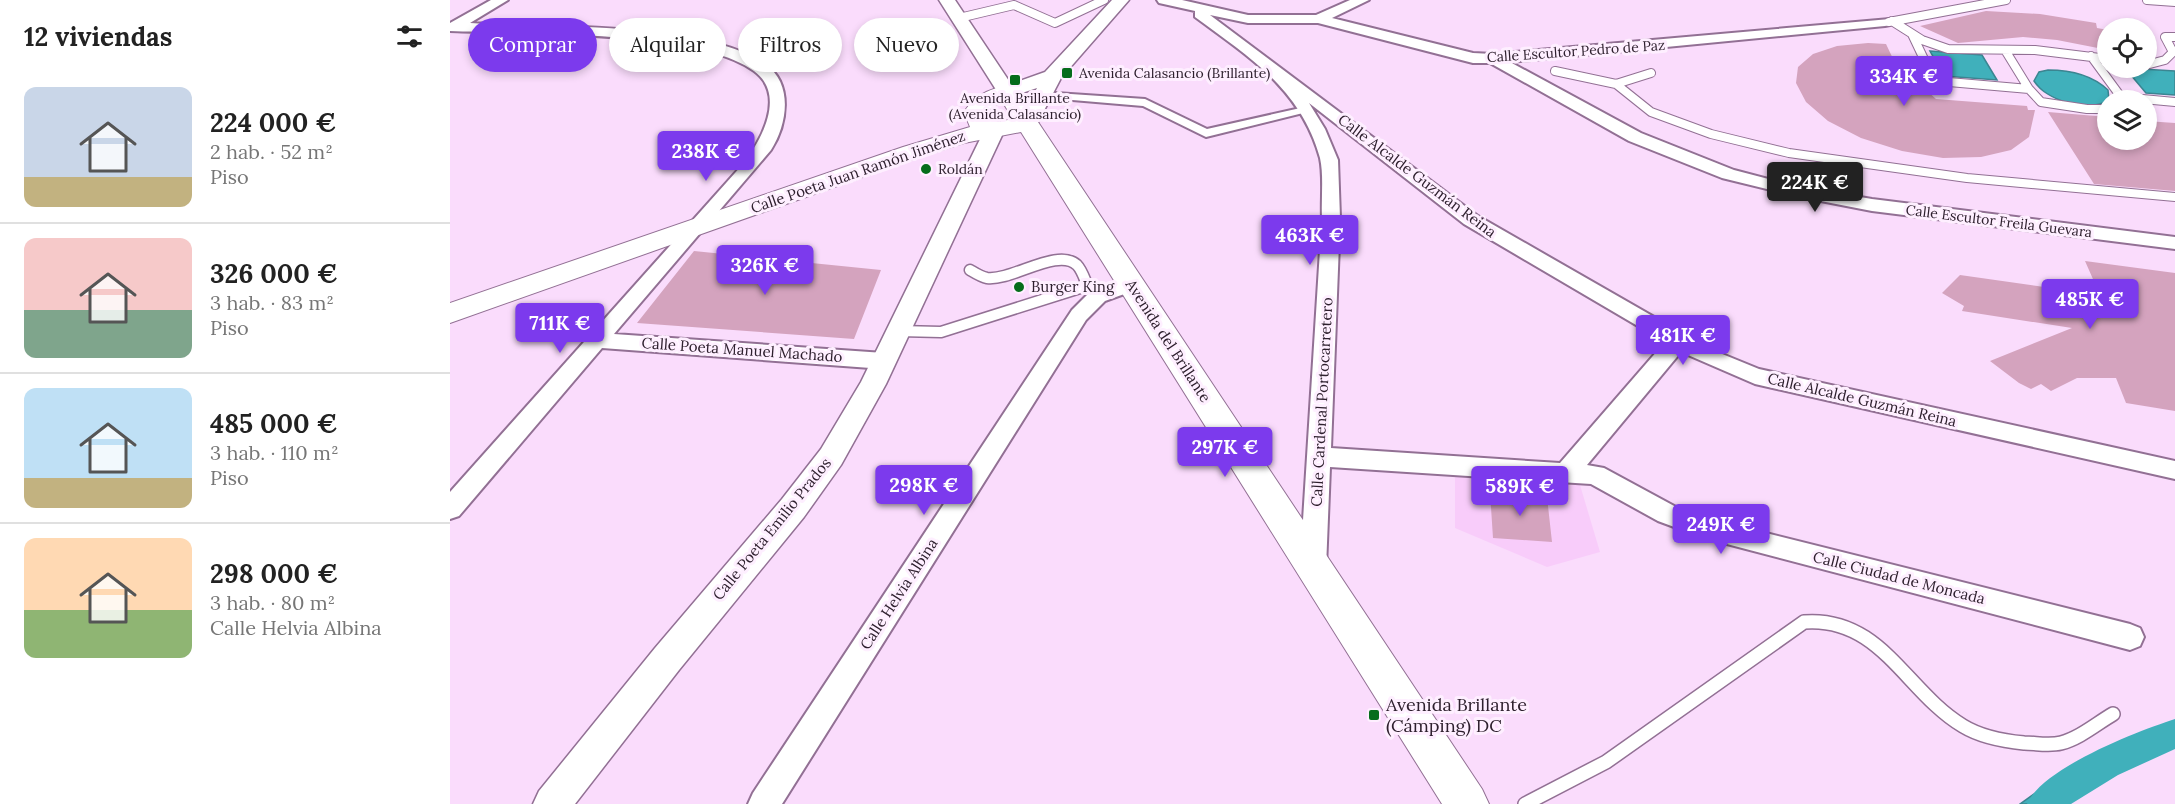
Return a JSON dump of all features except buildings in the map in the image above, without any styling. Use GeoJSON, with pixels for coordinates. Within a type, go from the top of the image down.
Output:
{"type":"FeatureCollection","features":[{"type":"Feature","properties":{"kind":"main road"},"geometry":{"type":"LineString","coordinates":[[1007,92],[991,97],[980,104],[985,121],[1027,124]]}},
{"type":"Feature","properties":{"kind":"main road","name":"Avenida del Brillante"},"geometry":{"type":"LineString","coordinates":[[1007,92],[1467,804]]}},
{"type":"Feature","properties":{"kind":"main road","name":"Calle Poeta Juan Ramón Jiménez"},"geometry":{"type":"LineString","coordinates":[[450,292],[723,199],[985,121]]}},
{"type":"Feature","properties":{"kind":"main road","name":"Calle Poeta Juan Ramón Jiménez"},"geometry":{"type":"LineString","coordinates":[[450,313],[958,136],[985,121]]}},
{"type":"Feature","properties":{"kind":"street"},"geometry":{"type":"LineString","coordinates":[[451,28],[501,0]]}},
{"type":"Feature","properties":{"kind":"street","name":"Avenida del Brillante"},"geometry":{"type":"LineString","coordinates":[[947,0],[958,18]]}},
{"type":"Feature","properties":{"kind":"street"},"geometry":{"type":"LineString","coordinates":[[1027,124],[1032,107],[1052,76],[1121,0]]}},
{"type":"Feature","properties":{"kind":"street","name":"Calle Escultor Pedro de Paz"},"geometry":{"type":"LineString","coordinates":[[1164,0],[1248,19],[1318,20],[1461,56],[1493,59],[1811,32],[1889,22]]}},
{"type":"Feature","properties":{"kind":"street"},"geometry":{"type":"LineString","coordinates":[[1318,20],[1362,0]]}},
{"type":"Feature","properties":{"kind":"street","name":"Calle Cardenal Portocarretero"},"geometry":{"type":"LineString","coordinates":[[1189,7],[1276,70],[1317,129],[1329,160],[1332,182],[1313,568]]}},
{"type":"Feature","properties":{"kind":"street","name":"Avenida del Brillante"},"geometry":{"type":"LineString","coordinates":[[959,20],[1007,92]]}},
{"type":"Feature","properties":{"kind":"street"},"geometry":{"type":"LineString","coordinates":[[450,509],[700,226],[766,145],[774,128],[776,94],[760,68],[728,51],[699,43],[662,38],[451,28]]}},
{"type":"Feature","properties":{"kind":"street","name":"Calle Escultor Freila Guevara"},"geometry":{"type":"LineString","coordinates":[[1493,59],[1604,121],[1676,155],[1728,174],[1795,191],[1872,205],[2175,243]]}},
{"type":"Feature","properties":{"kind":"street","name":"Calle Alcalde Guzmán Reina"},"geometry":{"type":"LineString","coordinates":[[1276,70],[1472,220],[1678,341],[1727,366],[1755,376],[2175,470]]}},
{"type":"Feature","properties":{"kind":"street"},"geometry":{"type":"LineString","coordinates":[[1007,92],[1052,76]]}},
{"type":"Feature","properties":{"kind":"street"},"geometry":{"type":"LineString","coordinates":[[1041,95],[1145,103],[1206,133],[1305,111]]}},
{"type":"Feature","properties":{"kind":"street","name":"Calle Poeta Emilio Prados"},"geometry":{"type":"LineString","coordinates":[[552,804],[814,480],[848,431],[899,331],[985,121]]}},
{"type":"Feature","properties":{"kind":"street"},"geometry":{"type":"LineString","coordinates":[[1317,129],[1343,122]]}},
{"type":"Feature","properties":{"kind":"street","name":"Calle Helvia Albina"},"geometry":{"type":"LineString","coordinates":[[764,804],[1079,315],[1098,296],[1131,284]]}},
{"type":"Feature","properties":{"kind":"street","name":"Calle Poeta Manuel Machado"},"geometry":{"type":"LineString","coordinates":[[599,340],[884,361]]}},
{"type":"Feature","properties":{"kind":"street"},"geometry":{"type":"LineString","coordinates":[[1567,472],[1678,341]]}},
{"type":"Feature","properties":{"kind":"street","name":"Calle Ciudad de Moncada"},"geometry":{"type":"LineString","coordinates":[[1320,457],[1595,475],[1667,514],[1704,528],[2130,637]]}},
{"type":"Feature","properties":{"kind":"lane"},"geometry":{"type":"LineString","coordinates":[[958,18],[1014,5],[1055,23],[1104,0]]}},
{"type":"Feature","properties":{"kind":"lane"},"geometry":{"type":"LineString","coordinates":[[1889,22],[2006,0]]}},
{"type":"Feature","properties":{"kind":"lane"},"geometry":{"type":"LineString","coordinates":[[2147,0],[2175,2]]}},
{"type":"Feature","properties":{"kind":"lane"},"geometry":{"type":"LineString","coordinates":[[1889,22],[1948,49],[2035,50],[2097,57]]}},
{"type":"Feature","properties":{"kind":"lane"},"geometry":{"type":"LineString","coordinates":[[1912,34],[1931,74],[1949,82],[2029,89]]}},
{"type":"Feature","properties":{"kind":"lane"},"geometry":{"type":"LineString","coordinates":[[2157,62],[2165,60],[2174,53],[2165,37],[2175,38]]}},
{"type":"Feature","properties":{"kind":"lane"},"geometry":{"type":"LineString","coordinates":[[2005,50],[2029,89],[2041,102],[2097,109]]}},
{"type":"Feature","properties":{"kind":"lane"},"geometry":{"type":"LineString","coordinates":[[2091,56],[2116,90]]}},
{"type":"Feature","properties":{"kind":"lane"},"geometry":{"type":"LineString","coordinates":[[1555,72],[1616,84],[1651,74]]}},
{"type":"Feature","properties":{"kind":"lane"},"geometry":{"type":"LineString","coordinates":[[1616,84],[1630,101],[1668,121],[1748,144],[1813,158],[1997,181],[2175,196]]}},
{"type":"Feature","properties":{"kind":"lane"},"geometry":{"type":"LineString","coordinates":[[2157,101],[2175,102]]}},
{"type":"Feature","properties":{"kind":"lane"},"geometry":{"type":"LineString","coordinates":[[899,331],[941,332],[1080,288],[1086,282],[1070,259],[1059,259],[997,279],[976,275],[970,270]]}},
{"type":"Feature","properties":{"kind":"lane"},"geometry":{"type":"LineString","coordinates":[[1526,804],[1606,762],[1804,622],[1820,618],[1843,624],[1868,639],[1955,722],[1979,735],[2010,743],[2061,744],[2113,714]]}},
{"type":"Feature","properties":{"kind":"shaded area"},"geometry":{"type":"Polygon","coordinates":[[[1930,51],[1982,55],[1997,80],[1944,76],[1930,51]]]}},
{"type":"Feature","properties":{"kind":"shaded area"},"geometry":{"type":"Polygon","coordinates":[[[2048,70],[2072,72],[2088,77],[2108,90],[2097,90],[2097,104],[2068,103],[2040,88],[2034,81],[2039,72],[2048,70]]]}},
{"type":"Feature","properties":{"kind":"shaded area"},"geometry":{"type":"Polygon","coordinates":[[[2157,70],[2175,71],[2175,95],[2157,94],[2157,90],[2143,90],[2133,78],[2157,78],[2157,70]]]}},
{"type":"Feature","properties":{"kind":"shaded area"},"geometry":{"type":"Polygon","coordinates":[[[1455,475],[1580,485],[1600,552],[1547,567],[1455,528],[1455,475]]]}},
{"type":"Feature","properties":{"kind":"shaded area"},"geometry":{"type":"Polygon","coordinates":[[[2175,725],[2175,740],[2139,753],[2129,742],[2175,725]]]}},
{"type":"Feature","properties":{"kind":"shaded area"},"geometry":{"type":"Polygon","coordinates":[[[2120,745],[2133,758],[2087,782],[2072,768],[2120,745]]]}},
{"type":"Feature","properties":{"kind":"shaded area"},"geometry":{"type":"Polygon","coordinates":[[[2062,774],[2077,788],[2053,804],[2020,804],[2062,774]]]}},
{"type":"Feature","properties":{"kind":"waterway"},"geometry":{"type":"LineString","coordinates":[[2044,804],[2107,763],[2175,734]]}},
{"type":"Feature","properties":{"kind":"place","name":"Avenida Calasancio (Brillante)"},"geometry":{"type":"Point","coordinates":[1067,73]}},
{"type":"Feature","properties":{"kind":"place","name":"Avenida Brillante (Avenida Calasancio)"},"geometry":{"type":"Point","coordinates":[1015,80]}},
{"type":"Feature","properties":{"kind":"place","name":"Roldán"},"geometry":{"type":"Point","coordinates":[926,169]}},
{"type":"Feature","properties":{"kind":"place","name":"Burger King"},"geometry":{"type":"Point","coordinates":[1019,287]}},
{"type":"Feature","properties":{"kind":"place","name":"Avenida Brillante (Cámping) DC"},"geometry":{"type":"Point","coordinates":[1374,715]}}]}
